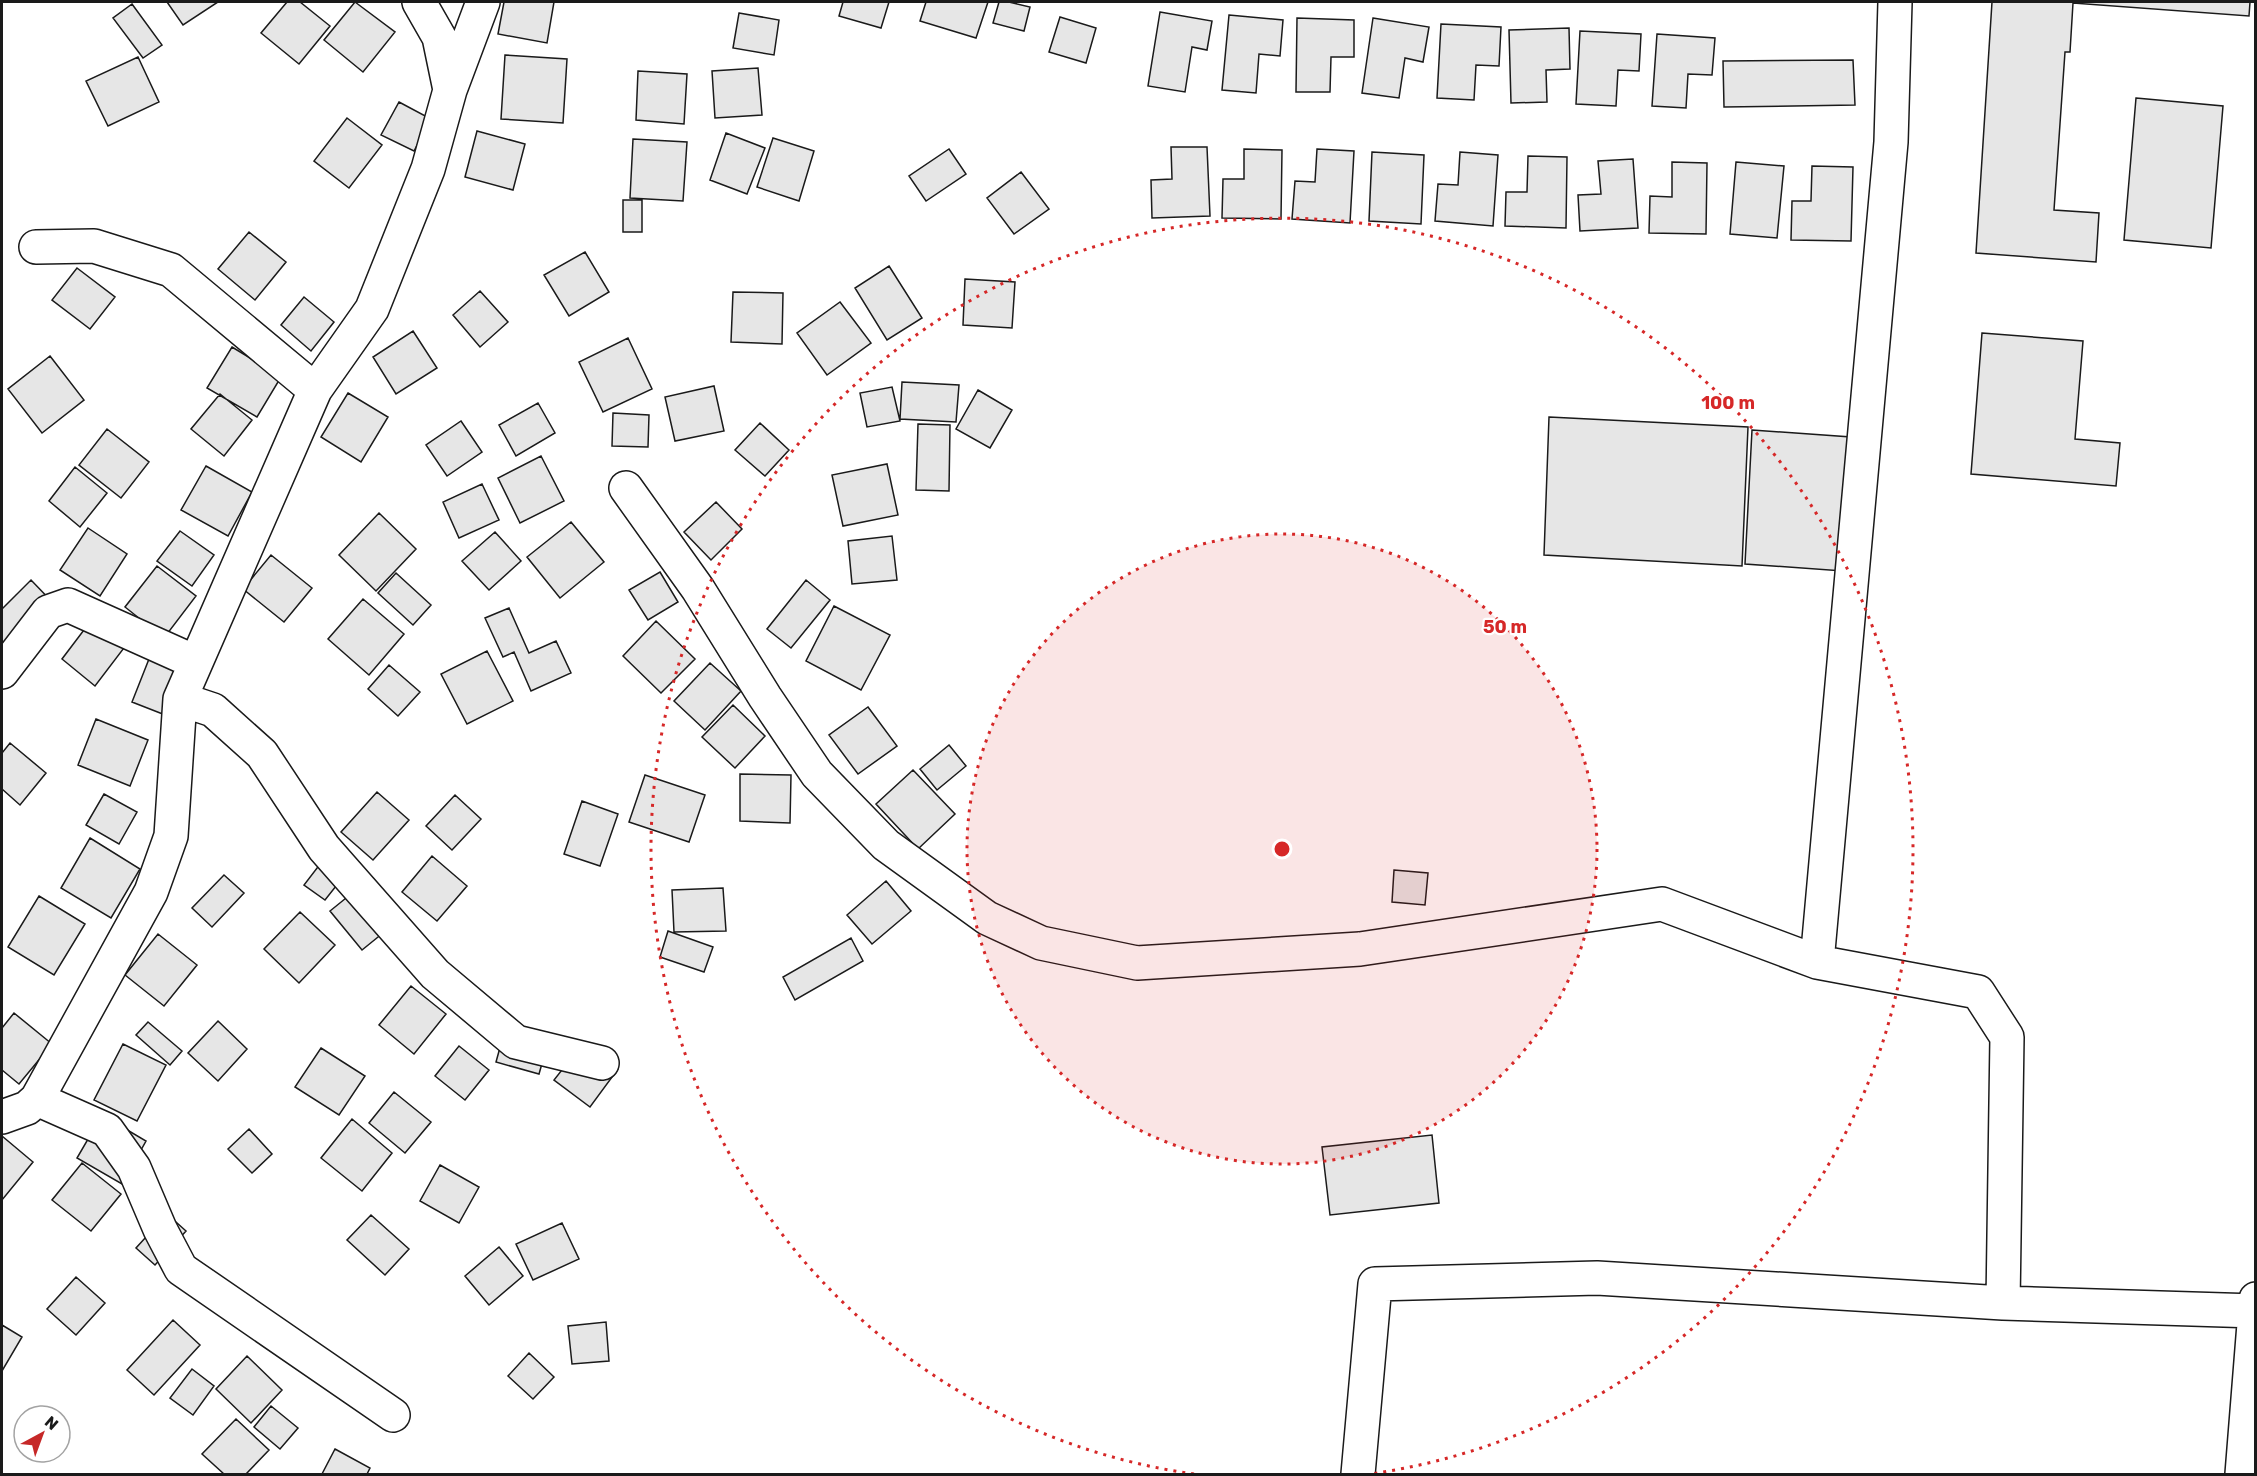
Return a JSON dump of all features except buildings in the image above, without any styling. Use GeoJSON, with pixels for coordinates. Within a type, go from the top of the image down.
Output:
{"type":"FeatureCollection","features":[{"type":"Feature","properties":{"kind":"street"},"geometry":{"type":"LineString","coordinates":[[418,2],[439,37],[450,90]]}},
{"type":"Feature","properties":{"kind":"street"},"geometry":{"type":"LineString","coordinates":[[2,1117],[27,1108],[37,1099],[151,892],[171,837],[180,699],[315,390],[372,309],[428,169],[450,90],[483,2]]}},
{"type":"Feature","properties":{"kind":"street"},"geometry":{"type":"LineString","coordinates":[[1817,962],[1891,142],[1895,2]]}},
{"type":"Feature","properties":{"kind":"street"},"geometry":{"type":"LineString","coordinates":[[36,247],[94,246],[171,270],[315,390]]}},
{"type":"Feature","properties":{"kind":"street"},"geometry":{"type":"LineString","coordinates":[[626,488],[698,589],[765,697],[817,774],[886,845],[987,918],[1041,944],[1137,963],[1360,949],[1662,904],[1817,962],[1978,992],[2007,1036],[2003,1302]]}},
{"type":"Feature","properties":{"kind":"street"},"geometry":{"type":"LineString","coordinates":[[2,672],[48,612],[68,605],[195,662]]}},
{"type":"Feature","properties":{"kind":"street"},"geometry":{"type":"LineString","coordinates":[[180,699],[213,710],[262,754],[324,848],[435,974],[516,1042],[602,1063]]}},
{"type":"Feature","properties":{"kind":"street"},"geometry":{"type":"LineString","coordinates":[[37,1099],[107,1130],[134,1168],[160,1229],[182,1269],[393,1415]]}},
{"type":"Feature","properties":{"kind":"street"},"geometry":{"type":"LineString","coordinates":[[1358,1474],[1375,1284],[1597,1278],[2003,1302],[2255,1311]]}},
{"type":"Feature","properties":{"kind":"street"},"geometry":{"type":"LineString","coordinates":[[2242,1474],[2256,1299]]}}]}
